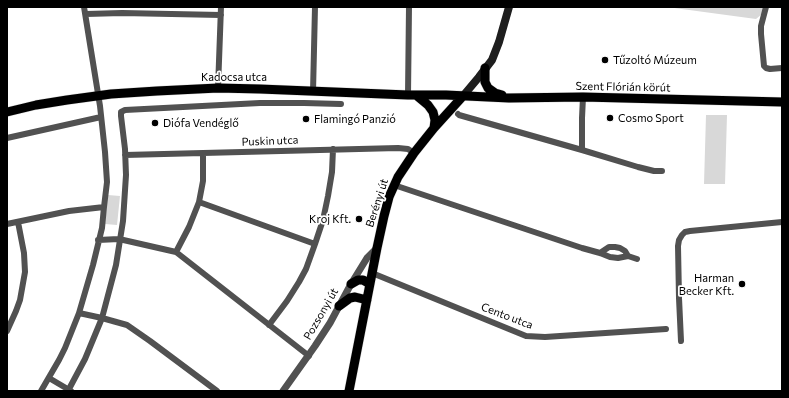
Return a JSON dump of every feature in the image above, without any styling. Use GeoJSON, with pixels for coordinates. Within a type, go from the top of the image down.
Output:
{"type":"FeatureCollection","features":[{"type":"Feature","properties":{"kind":"main road","name":"Berényi út"},"geometry":{"type":"LineString","coordinates":[[349,391],[386,206],[394,185],[414,153],[492,60],[509,7]]}},
{"type":"Feature","properties":{"kind":"main road"},"geometry":{"type":"LineString","coordinates":[[485,68],[485,82],[488,88],[495,93],[509,98]]}},
{"type":"Feature","properties":{"kind":"main road","name":"Kadocsa utca"},"geometry":{"type":"LineString","coordinates":[[7,112],[36,105],[98,95],[157,90],[218,88],[463,96]]}},
{"type":"Feature","properties":{"kind":"main road"},"geometry":{"type":"LineString","coordinates":[[412,95],[428,104],[433,112],[435,120],[434,128]]}},
{"type":"Feature","properties":{"kind":"main road","name":"Szent Flórián körút"},"geometry":{"type":"LineString","coordinates":[[463,96],[509,98],[583,97],[782,102]]}},
{"type":"Feature","properties":{"kind":"main road"},"geometry":{"type":"LineString","coordinates":[[351,284],[358,280],[363,280],[370,284]]}},
{"type":"Feature","properties":{"kind":"main road"},"geometry":{"type":"LineString","coordinates":[[339,306],[350,298],[355,297],[367,300]]}},
{"type":"Feature","properties":{"kind":"street"},"geometry":{"type":"LineString","coordinates":[[41,391],[50,378],[65,348],[79,313],[92,270],[102,228],[107,182],[106,166],[98,95],[84,7]]}},
{"type":"Feature","properties":{"kind":"street"},"geometry":{"type":"LineString","coordinates":[[218,88],[221,7]]}},
{"type":"Feature","properties":{"kind":"street"},"geometry":{"type":"LineString","coordinates":[[313,92],[315,7]]}},
{"type":"Feature","properties":{"kind":"street"},"geometry":{"type":"LineString","coordinates":[[409,7],[412,95]]}},
{"type":"Feature","properties":{"kind":"street"},"geometry":{"type":"LineString","coordinates":[[766,7],[761,26],[764,66],[770,69],[782,68]]}},
{"type":"Feature","properties":{"kind":"street"},"geometry":{"type":"LineString","coordinates":[[86,14],[122,10],[221,15]]}},
{"type":"Feature","properties":{"kind":"street"},"geometry":{"type":"LineString","coordinates":[[582,150],[583,97]]}},
{"type":"Feature","properties":{"kind":"street"},"geometry":{"type":"LineString","coordinates":[[50,378],[70,390],[102,318],[116,265],[123,221],[126,175],[120,116],[121,112],[125,110],[260,103],[341,104]]}},
{"type":"Feature","properties":{"kind":"street"},"geometry":{"type":"LineString","coordinates":[[458,114],[638,167],[654,171],[662,171]]}},
{"type":"Feature","properties":{"kind":"street"},"geometry":{"type":"LineString","coordinates":[[7,138],[101,117]]}},
{"type":"Feature","properties":{"kind":"street","name":"Puskin utca"},"geometry":{"type":"LineString","coordinates":[[125,155],[398,148],[408,149],[414,153]]}},
{"type":"Feature","properties":{"kind":"street"},"geometry":{"type":"LineString","coordinates":[[269,325],[299,282],[316,244],[328,196],[332,172],[332,149]]}},
{"type":"Feature","properties":{"kind":"street"},"geometry":{"type":"LineString","coordinates":[[176,252],[189,227],[199,202],[203,181],[203,153]]}},
{"type":"Feature","properties":{"kind":"street"},"geometry":{"type":"LineString","coordinates":[[394,185],[610,257],[618,258],[628,256],[637,259]]}},
{"type":"Feature","properties":{"kind":"street"},"geometry":{"type":"LineString","coordinates":[[199,202],[316,244]]}},
{"type":"Feature","properties":{"kind":"street"},"geometry":{"type":"LineString","coordinates":[[7,224],[69,211],[104,207]]}},
{"type":"Feature","properties":{"kind":"street"},"geometry":{"type":"LineString","coordinates":[[7,331],[16,311],[25,272],[24,253],[18,222]]}},
{"type":"Feature","properties":{"kind":"street"},"geometry":{"type":"LineString","coordinates":[[681,341],[678,246],[682,235],[685,232],[690,231],[782,222]]}},
{"type":"Feature","properties":{"kind":"street"},"geometry":{"type":"LineString","coordinates":[[98,240],[120,239],[176,252],[309,356]]}},
{"type":"Feature","properties":{"kind":"street"},"geometry":{"type":"LineString","coordinates":[[600,253],[609,247],[615,247],[625,251],[628,256]]}},
{"type":"Feature","properties":{"kind":"street","name":"Pozsonyi út"},"geometry":{"type":"LineString","coordinates":[[283,391],[309,356],[330,323],[366,258],[377,248]]}},
{"type":"Feature","properties":{"kind":"street","name":"Cento utca"},"geometry":{"type":"LineString","coordinates":[[372,273],[526,336],[545,337],[666,329]]}},
{"type":"Feature","properties":{"kind":"street"},"geometry":{"type":"LineString","coordinates":[[79,313],[127,325],[217,391]]}},
{"type":"Feature","properties":{"kind":"shaded area"},"geometry":{"type":"Polygon","coordinates":[[[667,7],[764,7],[762,14],[756,19],[667,7]]]}},
{"type":"Feature","properties":{"kind":"shaded area"},"geometry":{"type":"Polygon","coordinates":[[[706,115],[727,115],[725,184],[704,184],[706,115]]]}},
{"type":"Feature","properties":{"kind":"shaded area"},"geometry":{"type":"Polygon","coordinates":[[[108,195],[120,196],[117,225],[105,224],[108,195]]]}},
{"type":"Feature","properties":{"kind":"place","name":"Tűzoltó Múzeum"},"geometry":{"type":"Point","coordinates":[605,60]}},
{"type":"Feature","properties":{"kind":"place","name":"Cosmo Sport"},"geometry":{"type":"Point","coordinates":[610,118]}},
{"type":"Feature","properties":{"kind":"place","name":"Flamingó Panzió"},"geometry":{"type":"Point","coordinates":[306,119]}},
{"type":"Feature","properties":{"kind":"place","name":"Diófa Vendéglő"},"geometry":{"type":"Point","coordinates":[155,123]}},
{"type":"Feature","properties":{"kind":"place","name":"Kroj Kft."},"geometry":{"type":"Point","coordinates":[359,219]}},
{"type":"Feature","properties":{"kind":"place","name":"Harman Becker Kft."},"geometry":{"type":"Point","coordinates":[742,284]}}]}
